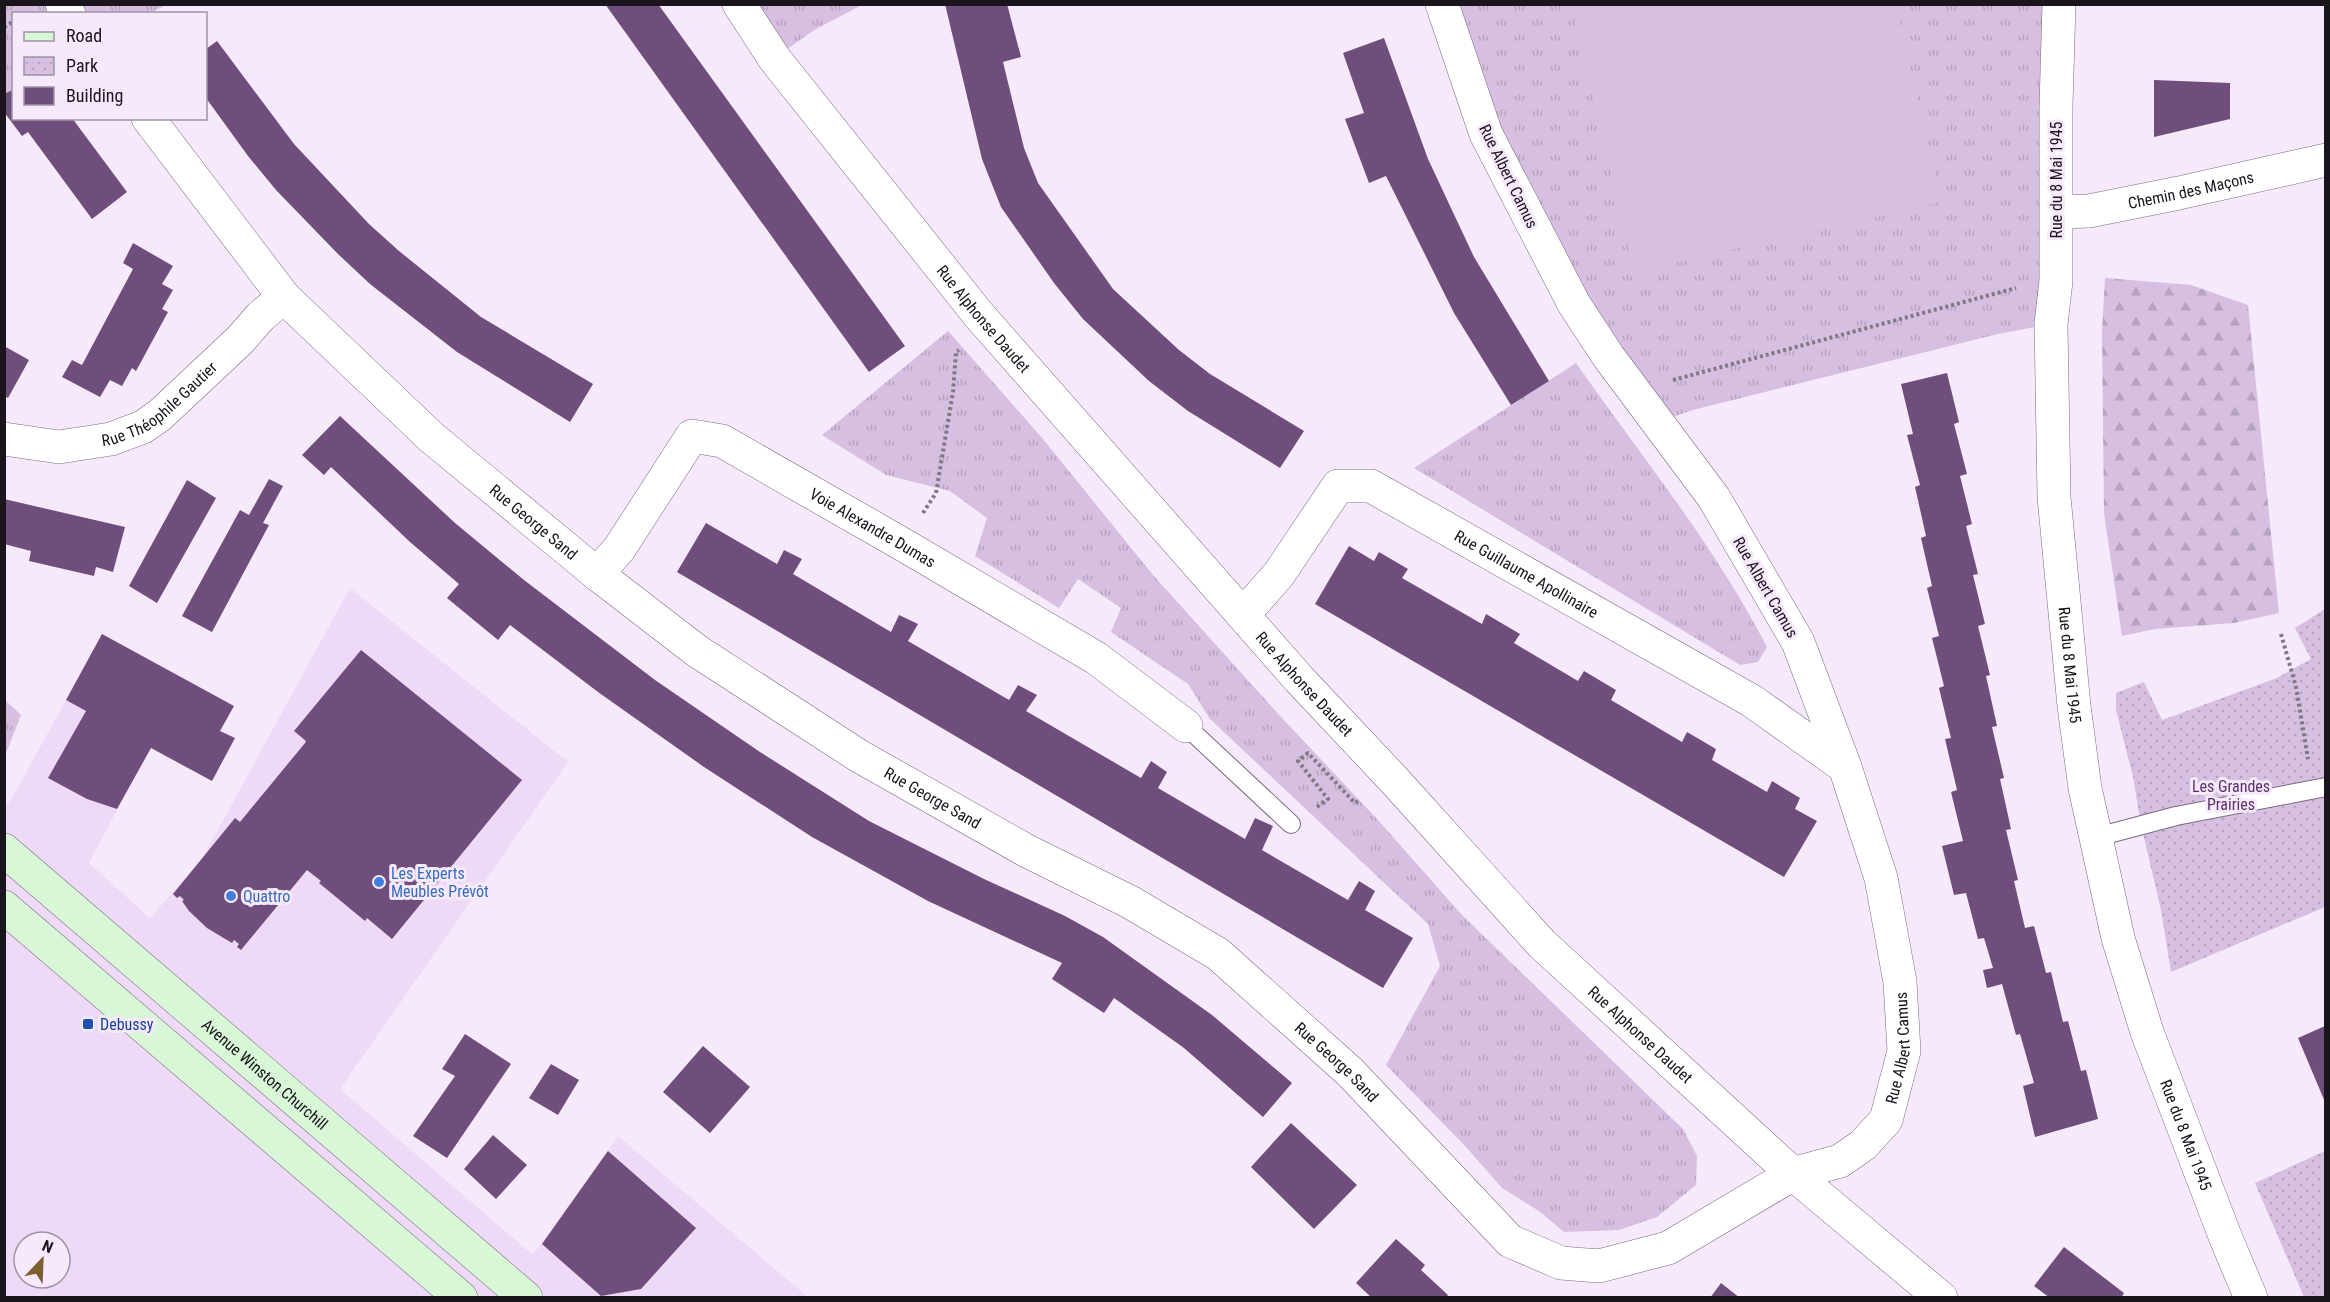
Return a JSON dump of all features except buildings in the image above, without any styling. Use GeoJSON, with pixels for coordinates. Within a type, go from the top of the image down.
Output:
{"type":"FeatureCollection","features":[{"type":"Feature","properties":{"kind":"main road","name":"Avenue Winston Churchill"},"geometry":{"type":"LineString","coordinates":[[4,850],[526,1298]]}},
{"type":"Feature","properties":{"kind":"main road"},"geometry":{"type":"LineString","coordinates":[[4,907],[461,1298]]}},
{"type":"Feature","properties":{"kind":"street","name":"Rue Alphonse Daudet"},"geometry":{"type":"LineString","coordinates":[[739,4],[774,58],[978,314],[1243,615],[1542,944],[1793,1174],[1941,1298]]}},
{"type":"Feature","properties":{"kind":"street","name":"Rue Albert Camus"},"geometry":{"type":"LineString","coordinates":[[1442,4],[1486,134],[1574,304],[1608,356],[1714,498],[1798,642],[1845,767],[1881,878],[1900,982],[1904,1052],[1886,1120],[1863,1145],[1840,1161],[1793,1174]]}},
{"type":"Feature","properties":{"kind":"street","name":"Rue du 8 Mai 1945"},"geometry":{"type":"LineString","coordinates":[[2059,4],[2056,106],[2057,212],[2051,324],[2054,497],[2085,788],[2118,938],[2147,1032],[2251,1298]]}},
{"type":"Feature","properties":{"kind":"street","name":"Rue George Sand"},"geometry":{"type":"LineString","coordinates":[[150,120],[284,297],[431,437],[597,574],[697,651],[859,756],[1027,851],[1131,902],[1218,954],[1350,1072],[1510,1241],[1561,1263],[1599,1266],[1668,1248],[1793,1174]]}},
{"type":"Feature","properties":{"kind":"street","name":"Chemin des Maçons"},"geometry":{"type":"LineString","coordinates":[[2057,212],[2088,211],[2325,160]]}},
{"type":"Feature","properties":{"kind":"street","name":"Rue Théophile Gautier"},"geometry":{"type":"LineString","coordinates":[[4,439],[59,447],[111,439],[143,427],[160,415],[240,340],[261,316],[284,297]]}},
{"type":"Feature","properties":{"kind":"street","name":"Voie Alexandre Dumas"},"geometry":{"type":"LineString","coordinates":[[597,574],[619,549],[692,436],[722,441],[1096,658],[1186,726]]}},
{"type":"Feature","properties":{"kind":"street","name":"Rue Guillaume Apollinaire"},"geometry":{"type":"LineString","coordinates":[[1243,615],[1279,573],[1338,486],[1371,486],[1752,701],[1845,767]]}},
{"type":"Feature","properties":{"kind":"lane"},"geometry":{"type":"LineString","coordinates":[[1186,726],[1292,824]]}},
{"type":"Feature","properties":{"kind":"lane"},"geometry":{"type":"LineString","coordinates":[[2097,837],[2176,816],[2319,788]]}},
{"type":"Feature","properties":{"kind":"path"},"geometry":{"type":"LineString","coordinates":[[1634,391],[2010,289],[2055,281]]}},
{"type":"Feature","properties":{"kind":"path"},"geometry":{"type":"LineString","coordinates":[[902,544],[936,493],[953,392],[956,352]]}},
{"type":"Feature","properties":{"kind":"path"},"geometry":{"type":"LineString","coordinates":[[2282,634],[2319,788]]}},
{"type":"Feature","properties":{"kind":"path"},"geometry":{"type":"LineString","coordinates":[[1328,799],[1298,761],[1308,753],[1354,803]]}},
{"type":"Feature","properties":{"kind":"shaded area"},"geometry":{"type":"Polygon","coordinates":[[[350,588],[568,762],[340,1089],[533,1255],[618,1136],[808,1297],[5,1298],[5,807],[66,700],[150,748],[89,863],[150,918],[202,859],[350,588]]]}},
{"type":"Feature","properties":{"kind":"green space"},"geometry":{"type":"Polygon","coordinates":[[[5,5],[166,5],[152,12],[12,12],[12,90],[5,94],[5,5]]]}},
{"type":"Feature","properties":{"kind":"green space"},"geometry":{"type":"Polygon","coordinates":[[[739,5],[862,5],[816,29],[774,58],[739,5]]]}},
{"type":"Feature","properties":{"kind":"green space"},"geometry":{"type":"Polygon","coordinates":[[[1442,5],[2059,5],[2051,324],[1998,334],[1693,410],[1658,422],[1608,356],[1442,5]]]}},
{"type":"Feature","properties":{"kind":"green space"},"geometry":{"type":"Polygon","coordinates":[[[1572,5],[1896,5],[1942,202],[1634,272],[1572,5]]]}},
{"type":"Feature","properties":{"kind":"green space"},"geometry":{"type":"Polygon","coordinates":[[[2105,278],[2191,285],[2248,305],[2279,613],[2234,623],[2155,629],[2122,636],[2104,513],[2102,332],[2105,278]]]}},
{"type":"Feature","properties":{"kind":"green space"},"geometry":{"type":"Polygon","coordinates":[[[948,331],[1043,439],[1153,575],[1461,914],[1683,1129],[1697,1156],[1696,1185],[1657,1217],[1619,1230],[1564,1232],[1539,1211],[1502,1188],[1466,1147],[1386,1065],[1440,966],[1428,924],[1210,719],[1188,684],[1111,632],[1121,608],[1078,579],[1059,608],[975,556],[987,518],[950,491],[886,475],[822,435],[948,331]]]}},
{"type":"Feature","properties":{"kind":"green space"},"geometry":{"type":"Polygon","coordinates":[[[1576,363],[1701,537],[1747,610],[1767,647],[1758,662],[1740,665],[1414,468],[1576,363]]]}},
{"type":"Feature","properties":{"kind":"green space","name":"Les Grandes Prairies"},"geometry":{"type":"Polygon","coordinates":[[[2325,609],[2325,907],[2171,972],[2161,910],[2141,825],[2133,777],[2116,710],[2116,693],[2144,682],[2162,720],[2277,678],[2311,659],[2295,628],[2325,609]]]}},
{"type":"Feature","properties":{"kind":"green space"},"geometry":{"type":"Polygon","coordinates":[[[5,700],[21,715],[5,756],[5,700]]]}},
{"type":"Feature","properties":{"kind":"green space"},"geometry":{"type":"Polygon","coordinates":[[[2325,1151],[2325,1297],[2304,1297],[2255,1183],[2325,1151]]]}},
{"type":"Feature","properties":{"kind":"place","name":"Les Experts Meubles Prévôt"},"geometry":{"type":"Point","coordinates":[379,882]}},
{"type":"Feature","properties":{"kind":"place","name":"Quattro"},"geometry":{"type":"Point","coordinates":[231,896]}},
{"type":"Feature","properties":{"kind":"place","name":"Debussy"},"geometry":{"type":"Point","coordinates":[88,1024]}}]}
